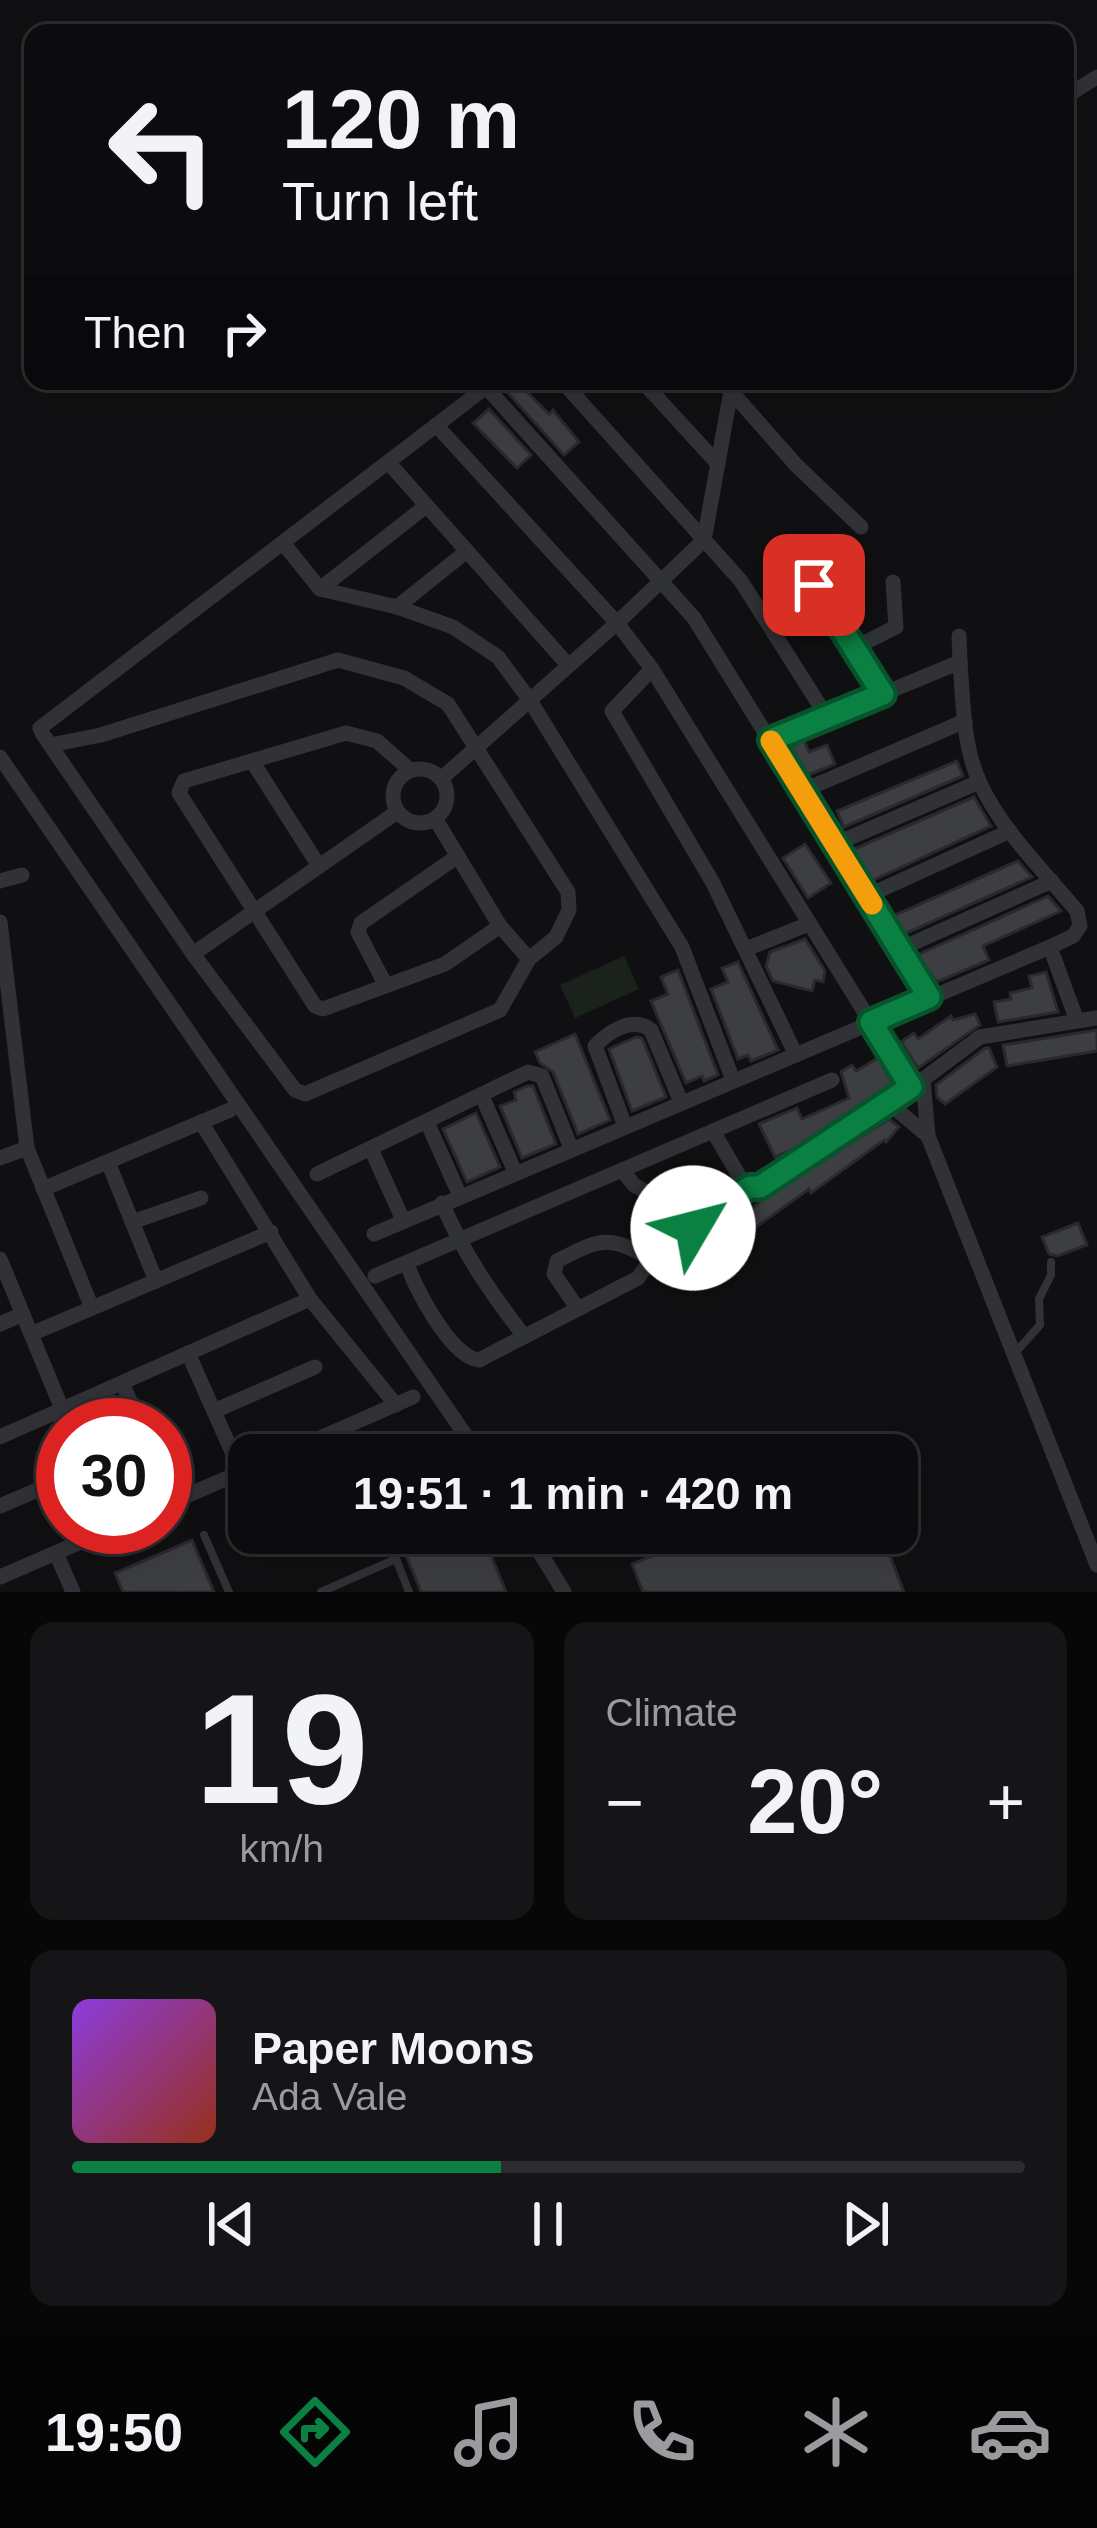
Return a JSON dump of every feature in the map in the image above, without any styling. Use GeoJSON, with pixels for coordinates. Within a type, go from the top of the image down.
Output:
{"type":"FeatureCollection","features":[{"type":"Feature","properties":{"kind":"street"},"geometry":{"type":"LineString","coordinates":[[50,745],[101,735],[338,660],[404,678],[448,704],[568,892],[569,910],[556,938],[529,959],[500,1010],[305,1094],[288,1084],[193,954],[50,745],[40,724],[482,390]]}},
{"type":"Feature","properties":{"kind":"street"},"geometry":{"type":"LineString","coordinates":[[495,390],[720,656],[929,997]]}},
{"type":"Feature","properties":{"kind":"street"},"geometry":{"type":"LineString","coordinates":[[570,390],[766,615],[827,717]]}},
{"type":"Feature","properties":{"kind":"street"},"geometry":{"type":"LineString","coordinates":[[650,390],[718,464]]}},
{"type":"Feature","properties":{"kind":"street"},"geometry":{"type":"LineString","coordinates":[[442,778],[704,540],[727,390]]}},
{"type":"Feature","properties":{"kind":"street"},"geometry":{"type":"LineString","coordinates":[[730,390],[796,465],[861,527]]}},
{"type":"Feature","properties":{"kind":"street"},"geometry":{"type":"LineString","coordinates":[[436,425],[617,623],[652,669],[871,1022],[917,1083],[928,1136],[1095,1553]]}},
{"type":"Feature","properties":{"kind":"street"},"geometry":{"type":"LineString","coordinates":[[388,462],[568,665]]}},
{"type":"Feature","properties":{"kind":"street"},"geometry":{"type":"LineString","coordinates":[[320,589],[426,506]]}},
{"type":"Feature","properties":{"kind":"street"},"geometry":{"type":"LineString","coordinates":[[283,543],[320,589],[397,607],[453,627],[498,657],[529,699],[682,947],[733,1080]]}},
{"type":"Feature","properties":{"kind":"street"},"geometry":{"type":"LineString","coordinates":[[397,607],[466,551]]}},
{"type":"Feature","properties":{"kind":"street"},"geometry":{"type":"LineString","coordinates":[[794,554],[883,694]]}},
{"type":"Feature","properties":{"kind":"street"},"geometry":{"type":"LineString","coordinates":[[854,648],[896,627],[893,582]]}},
{"type":"Feature","properties":{"kind":"street"},"geometry":{"type":"LineString","coordinates":[[374,1234],[1072,936],[1081,926],[1077,911],[1010,831],[979,782],[965,721],[959,636]]}},
{"type":"Feature","properties":{"kind":"street"},"geometry":{"type":"LineString","coordinates":[[771,740],[960,662]]}},
{"type":"Feature","properties":{"kind":"street"},"geometry":{"type":"LineString","coordinates":[[652,669],[612,711],[713,883],[796,1054]]}},
{"type":"Feature","properties":{"kind":"street"},"geometry":{"type":"LineString","coordinates":[[802,791],[965,721]]}},
{"type":"Feature","properties":{"kind":"street"},"geometry":{"type":"LineString","coordinates":[[410,770],[394,788],[397,812],[422,824],[436,820],[446,808],[448,792],[442,778],[427,769],[410,770],[377,741],[346,733],[184,781],[178,793],[315,1006],[323,1009],[445,964],[500,926]]}},
{"type":"Feature","properties":{"kind":"street"},"geometry":{"type":"LineString","coordinates":[[0,757],[465,1434]]}},
{"type":"Feature","properties":{"kind":"street"},"geometry":{"type":"LineString","coordinates":[[252,761],[319,866]]}},
{"type":"Feature","properties":{"kind":"street"},"geometry":{"type":"LineString","coordinates":[[835,844],[979,782]]}},
{"type":"Feature","properties":{"kind":"street"},"geometry":{"type":"LineString","coordinates":[[193,954],[397,812]]}},
{"type":"Feature","properties":{"kind":"street"},"geometry":{"type":"LineString","coordinates":[[436,820],[500,926],[529,959]]}},
{"type":"Feature","properties":{"kind":"street"},"geometry":{"type":"LineString","coordinates":[[866,896],[1010,831]]}},
{"type":"Feature","properties":{"kind":"street"},"geometry":{"type":"LineString","coordinates":[[385,984],[358,932],[361,923],[458,856]]}},
{"type":"Feature","properties":{"kind":"street"},"geometry":{"type":"LineString","coordinates":[[0,881],[22,875]]}},
{"type":"Feature","properties":{"kind":"street"},"geometry":{"type":"LineString","coordinates":[[900,950],[1052,881]]}},
{"type":"Feature","properties":{"kind":"street"},"geometry":{"type":"LineString","coordinates":[[0,922],[5,1010],[26,1148],[92,1308]]}},
{"type":"Feature","properties":{"kind":"street"},"geometry":{"type":"LineString","coordinates":[[746,949],[809,924]]}},
{"type":"Feature","properties":{"kind":"street"},"geometry":{"type":"LineString","coordinates":[[1050,947],[1077,1022]]}},
{"type":"Feature","properties":{"kind":"street"},"geometry":{"type":"LineString","coordinates":[[407,1262],[419,1296],[470,1360],[479,1360],[638,1278],[651,1259],[690,1233],[693,1222],[750,1187],[760,1187],[890,1104],[980,1037],[1097,1018]]}},
{"type":"Feature","properties":{"kind":"street"},"geometry":{"type":"LineString","coordinates":[[626,1126],[595,1046],[631,1023],[642,1023],[651,1030],[681,1102]]}},
{"type":"Feature","properties":{"kind":"street"},"geometry":{"type":"LineString","coordinates":[[317,1174],[536,1072],[542,1076],[571,1148]]}},
{"type":"Feature","properties":{"kind":"street"},"geometry":{"type":"LineString","coordinates":[[375,1276],[832,1080]]}},
{"type":"Feature","properties":{"kind":"street"},"geometry":{"type":"LineString","coordinates":[[482,1096],[515,1172]]}},
{"type":"Feature","properties":{"kind":"street"},"geometry":{"type":"LineString","coordinates":[[890,1104],[928,1136]]}},
{"type":"Feature","properties":{"kind":"street"},"geometry":{"type":"LineString","coordinates":[[43,1189],[230,1110]]}},
{"type":"Feature","properties":{"kind":"street"},"geometry":{"type":"LineString","coordinates":[[201,1122],[310,1299],[396,1405]]}},
{"type":"Feature","properties":{"kind":"street"},"geometry":{"type":"LineString","coordinates":[[428,1122],[460,1196]]}},
{"type":"Feature","properties":{"kind":"street"},"geometry":{"type":"LineString","coordinates":[[713,1131],[750,1187]]}},
{"type":"Feature","properties":{"kind":"street"},"geometry":{"type":"LineString","coordinates":[[0,1157],[26,1148]]}},
{"type":"Feature","properties":{"kind":"street"},"geometry":{"type":"LineString","coordinates":[[371,1149],[403,1220]]}},
{"type":"Feature","properties":{"kind":"street"},"geometry":{"type":"LineString","coordinates":[[108,1162],[156,1281]]}},
{"type":"Feature","properties":{"kind":"street"},"geometry":{"type":"LineString","coordinates":[[622,1170],[634,1184],[693,1222]]}},
{"type":"Feature","properties":{"kind":"street"},"geometry":{"type":"LineString","coordinates":[[132,1222],[201,1198]]}},
{"type":"Feature","properties":{"kind":"street"},"geometry":{"type":"LineString","coordinates":[[442,1203],[458,1241],[524,1336]]}},
{"type":"Feature","properties":{"kind":"street"},"geometry":{"type":"LineString","coordinates":[[31,1334],[271,1232]]}},
{"type":"Feature","properties":{"kind":"street"},"geometry":{"type":"LineString","coordinates":[[578,1309],[554,1274],[557,1261],[599,1240],[614,1240],[651,1259]]}},
{"type":"Feature","properties":{"kind":"street"},"geometry":{"type":"LineString","coordinates":[[0,1259],[57,1398]]}},
{"type":"Feature","properties":{"kind":"street"},"geometry":{"type":"LineString","coordinates":[[87,1398],[310,1299]]}},
{"type":"Feature","properties":{"kind":"street"},"geometry":{"type":"LineString","coordinates":[[0,1324],[23,1314]]}},
{"type":"Feature","properties":{"kind":"street"},"geometry":{"type":"LineString","coordinates":[[188,1353],[228,1438]]}},
{"type":"Feature","properties":{"kind":"street"},"geometry":{"type":"LineString","coordinates":[[214,1411],[315,1367]]}},
{"type":"Feature","properties":{"kind":"street"},"geometry":{"type":"LineString","coordinates":[[122,1383],[129,1398]]}},
{"type":"Feature","properties":{"kind":"street"},"geometry":{"type":"LineString","coordinates":[[329,1434],[413,1397]]}},
{"type":"Feature","properties":{"kind":"street"},"geometry":{"type":"LineString","coordinates":[[0,1437],[36,1421]]}},
{"type":"Feature","properties":{"kind":"street"},"geometry":{"type":"LineString","coordinates":[[192,1493],[228,1477]]}},
{"type":"Feature","properties":{"kind":"street"},"geometry":{"type":"LineString","coordinates":[[0,1506],[36,1491]]}},
{"type":"Feature","properties":{"kind":"street"},"geometry":{"type":"LineString","coordinates":[[0,1577],[54,1554]]}},
{"type":"Feature","properties":{"kind":"street"},"geometry":{"type":"LineString","coordinates":[[56,1554],[73,1592]]}},
{"type":"Feature","properties":{"kind":"street"},"geometry":{"type":"LineString","coordinates":[[541,1554],[564,1592]]}},
{"type":"Feature","properties":{"kind":"lane"},"geometry":{"type":"LineString","coordinates":[[1014,1354],[1040,1325],[1039,1299],[1051,1275],[1051,1262]]}},
{"type":"Feature","properties":{"kind":"lane"},"geometry":{"type":"LineString","coordinates":[[204,1535],[229,1592]]}},
{"type":"Feature","properties":{"kind":"lane"},"geometry":{"type":"LineString","coordinates":[[394,1554],[409,1592]]}},
{"type":"Feature","properties":{"kind":"lane"},"geometry":{"type":"LineString","coordinates":[[321,1592],[396,1559]]}},
{"type":"Feature","properties":{"kind":"shaded area"},"geometry":{"type":"Polygon","coordinates":[[[624,956],[639,989],[575,1018],[560,985],[624,956]]]}},
{"type":"Feature","properties":{"kind":"building"},"geometry":{"type":"Polygon","coordinates":[[[525,390],[549,414],[553,410],[579,442],[564,455],[507,392],[525,390]]]}},
{"type":"Feature","properties":{"kind":"building"},"geometry":{"type":"Polygon","coordinates":[[[489,409],[531,455],[517,468],[473,423],[489,409]]]}},
{"type":"Feature","properties":{"kind":"building"},"geometry":{"type":"Polygon","coordinates":[[[804,740],[809,752],[827,745],[835,764],[806,776],[789,745],[804,740]]]}},
{"type":"Feature","properties":{"kind":"building"},"geometry":{"type":"Polygon","coordinates":[[[957,761],[963,776],[844,827],[837,811],[957,761]]]}},
{"type":"Feature","properties":{"kind":"building"},"geometry":{"type":"Polygon","coordinates":[[[974,797],[991,826],[871,881],[852,850],[974,797]]]}},
{"type":"Feature","properties":{"kind":"building"},"geometry":{"type":"Polygon","coordinates":[[[805,844],[831,883],[808,898],[783,858],[805,844]]]}},
{"type":"Feature","properties":{"kind":"building"},"geometry":{"type":"Polygon","coordinates":[[[1018,861],[1032,877],[904,934],[893,916],[1018,861]]]}},
{"type":"Feature","properties":{"kind":"building"},"geometry":{"type":"Polygon","coordinates":[[[1048,896],[1061,911],[983,946],[989,960],[937,982],[917,955],[1048,896]]]}},
{"type":"Feature","properties":{"kind":"building"},"geometry":{"type":"Polygon","coordinates":[[[805,939],[825,971],[823,982],[815,980],[812,991],[773,981],[766,966],[770,952],[805,939]]]}},
{"type":"Feature","properties":{"kind":"building"},"geometry":{"type":"Polygon","coordinates":[[[738,962],[778,1050],[751,1061],[748,1055],[738,1059],[711,989],[728,982],[722,968],[738,962]]]}},
{"type":"Feature","properties":{"kind":"building"},"geometry":{"type":"Polygon","coordinates":[[[678,970],[718,1075],[704,1081],[702,1076],[686,1083],[651,1001],[668,994],[661,977],[678,970]]]}},
{"type":"Feature","properties":{"kind":"building"},"geometry":{"type":"Polygon","coordinates":[[[1046,972],[1058,1012],[998,1022],[994,1002],[1032,988],[1029,976],[1046,972]]]}},
{"type":"Feature","properties":{"kind":"building"},"geometry":{"type":"Polygon","coordinates":[[[975,1014],[980,1025],[918,1068],[901,1042],[914,1033],[918,1039],[951,1016],[953,1020],[975,1014]]]}},
{"type":"Feature","properties":{"kind":"building"},"geometry":{"type":"Polygon","coordinates":[[[1097,1030],[1097,1051],[1007,1066],[1003,1045],[1097,1030]]]}},
{"type":"Feature","properties":{"kind":"building"},"geometry":{"type":"Polygon","coordinates":[[[575,1034],[610,1120],[578,1134],[553,1072],[540,1063],[535,1052],[575,1034]]]}},
{"type":"Feature","properties":{"kind":"building"},"geometry":{"type":"Polygon","coordinates":[[[642,1038],[666,1097],[632,1111],[609,1049],[642,1038]]]}},
{"type":"Feature","properties":{"kind":"building"},"geometry":{"type":"Polygon","coordinates":[[[985,1048],[997,1067],[945,1104],[937,1097],[936,1085],[985,1048]]]}},
{"type":"Feature","properties":{"kind":"building"},"geometry":{"type":"Polygon","coordinates":[[[878,1058],[894,1086],[804,1145],[775,1157],[759,1124],[797,1108],[802,1119],[849,1098],[841,1072],[852,1065],[856,1071],[878,1058]]]}},
{"type":"Feature","properties":{"kind":"building"},"geometry":{"type":"Polygon","coordinates":[[[533,1086],[556,1144],[522,1158],[500,1106],[516,1100],[514,1092],[533,1086]]]}},
{"type":"Feature","properties":{"kind":"building"},"geometry":{"type":"Polygon","coordinates":[[[476,1113],[500,1167],[467,1182],[443,1129],[476,1113]]]}},
{"type":"Feature","properties":{"kind":"building"},"geometry":{"type":"Polygon","coordinates":[[[889,1119],[899,1127],[886,1142],[738,1240],[724,1217],[735,1210],[740,1219],[764,1198],[889,1119]]]}},
{"type":"Feature","properties":{"kind":"building"},"geometry":{"type":"Polygon","coordinates":[[[1078,1223],[1087,1245],[1057,1256],[1049,1254],[1042,1237],[1078,1223]]]}},
{"type":"Feature","properties":{"kind":"building"},"geometry":{"type":"Polygon","coordinates":[[[192,1540],[214,1592],[123,1592],[115,1573],[159,1554],[192,1554],[192,1540]]]}},
{"type":"Feature","properties":{"kind":"building"},"geometry":{"type":"Polygon","coordinates":[[[406,1554],[491,1554],[506,1592],[421,1592],[406,1554]]]}},
{"type":"Feature","properties":{"kind":"building"},"geometry":{"type":"Polygon","coordinates":[[[657,1554],[889,1554],[904,1592],[643,1592],[632,1564],[657,1554]]]}},
{"type":"Feature","properties":{"kind":"slow traffic"},"geometry":{"type":"LineString","coordinates":[[771,741],[872,904]]}},
{"type":"Feature","properties":{"kind":"route"},"geometry":{"type":"LineString","coordinates":[[693,1228],[693,1222],[750,1187],[760,1187],[911,1087],[871,1022],[929,997],[771,740],[883,694],[814,585]]}}]}
